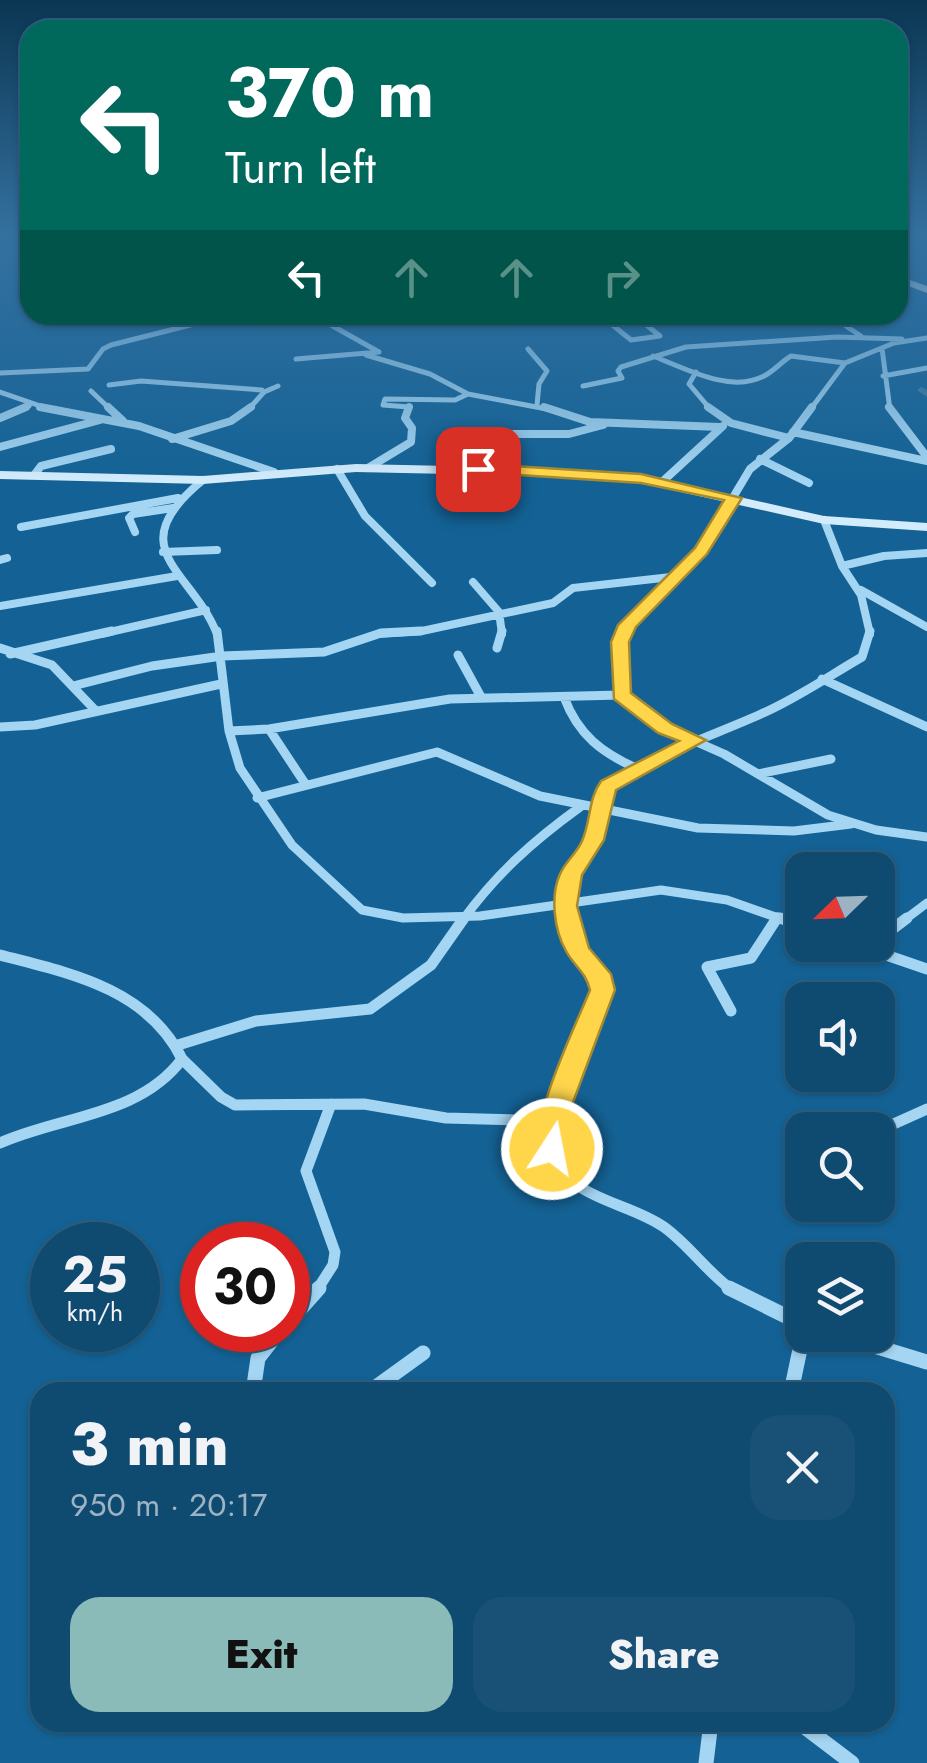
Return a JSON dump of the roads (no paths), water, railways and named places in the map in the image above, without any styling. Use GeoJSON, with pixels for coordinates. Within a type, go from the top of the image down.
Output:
{"type":"FeatureCollection","features":[{"type":"Feature","properties":{"kind":"street"},"geometry":{"type":"LineString","coordinates":[[0,374],[88,369],[103,349],[112,345],[191,325]]}},
{"type":"Feature","properties":{"kind":"street"},"geometry":{"type":"LineString","coordinates":[[296,359],[379,352],[331,325]]}},
{"type":"Feature","properties":{"kind":"street"},"geometry":{"type":"LineString","coordinates":[[612,325],[631,340],[660,336],[646,325]]}},
{"type":"Feature","properties":{"kind":"street"},"geometry":{"type":"LineString","coordinates":[[845,325],[862,336]]}},
{"type":"Feature","properties":{"kind":"street"},"geometry":{"type":"LineString","coordinates":[[584,386],[622,378],[618,372],[621,367],[664,352],[862,336],[927,338]]}},
{"type":"Feature","properties":{"kind":"street"},"geometry":{"type":"LineString","coordinates":[[642,338],[664,352]]}},
{"type":"Feature","properties":{"kind":"street"},"geometry":{"type":"LineString","coordinates":[[652,356],[696,372],[748,381],[768,374],[788,356],[844,363],[908,340]]}},
{"type":"Feature","properties":{"kind":"street"},"geometry":{"type":"LineString","coordinates":[[882,348],[889,408],[927,459]]}},
{"type":"Feature","properties":{"kind":"street"},"geometry":{"type":"LineString","coordinates":[[528,349],[547,371],[539,384],[537,405]]}},
{"type":"Feature","properties":{"kind":"street"},"geometry":{"type":"LineString","coordinates":[[366,355],[430,374],[468,394],[537,405],[604,424],[723,426],[927,459]]}},
{"type":"Feature","properties":{"kind":"street"},"geometry":{"type":"LineString","coordinates":[[621,695],[618,657],[623,632],[701,551],[760,459],[791,435],[844,363]]}},
{"type":"Feature","properties":{"kind":"street"},"geometry":{"type":"LineString","coordinates":[[883,376],[927,368]]}},
{"type":"Feature","properties":{"kind":"street"},"geometry":{"type":"LineString","coordinates":[[696,372],[689,384],[723,426]]}},
{"type":"Feature","properties":{"kind":"street"},"geometry":{"type":"LineString","coordinates":[[108,385],[141,382],[262,390],[278,386]]}},
{"type":"Feature","properties":{"kind":"street"},"geometry":{"type":"LineString","coordinates":[[171,440],[244,414],[262,390]]}},
{"type":"Feature","properties":{"kind":"street"},"geometry":{"type":"LineString","coordinates":[[91,391],[124,422]]}},
{"type":"Feature","properties":{"kind":"street"},"geometry":{"type":"LineString","coordinates":[[0,392],[29,406],[124,422],[274,472]]}},
{"type":"Feature","properties":{"kind":"street"},"geometry":{"type":"LineString","coordinates":[[368,468],[411,442],[412,428],[404,418],[409,407],[383,405],[385,400],[455,400],[468,394]]}},
{"type":"Feature","properties":{"kind":"street"},"geometry":{"type":"LineString","coordinates":[[0,418],[29,406]]}},
{"type":"Feature","properties":{"kind":"street"},"geometry":{"type":"LineString","coordinates":[[0,447],[106,418]]}},
{"type":"Feature","properties":{"kind":"street"},"geometry":{"type":"LineString","coordinates":[[506,434],[569,434],[604,424]]}},
{"type":"Feature","properties":{"kind":"street"},"geometry":{"type":"LineString","coordinates":[[662,482],[723,426]]}},
{"type":"Feature","properties":{"kind":"street"},"geometry":{"type":"LineString","coordinates":[[496,469],[506,446]]}},
{"type":"Feature","properties":{"kind":"street"},"geometry":{"type":"LineString","coordinates":[[34,474],[41,466],[111,449]]}},
{"type":"Feature","properties":{"kind":"street"},"geometry":{"type":"LineString","coordinates":[[760,459],[809,484]]}},
{"type":"Feature","properties":{"kind":"street"},"geometry":{"type":"LineString","coordinates":[[337,469],[364,516],[432,583]]}},
{"type":"Feature","properties":{"kind":"street"},"geometry":{"type":"LineString","coordinates":[[0,475],[203,480],[337,469],[496,469],[662,482],[824,520],[927,527]]}},
{"type":"Feature","properties":{"kind":"street"},"geometry":{"type":"LineString","coordinates":[[135,532],[129,518],[132,514],[175,503],[203,480]]}},
{"type":"Feature","properties":{"kind":"street"},"geometry":{"type":"LineString","coordinates":[[22,527],[175,503]]}},
{"type":"Feature","properties":{"kind":"street"},"geometry":{"type":"LineString","coordinates":[[175,503],[163,552],[177,576],[206,610],[217,632],[222,656],[221,684],[240,768],[292,845],[362,910],[404,918],[465,917],[661,890],[726,900],[785,920]]}},
{"type":"Feature","properties":{"kind":"street"},"geometry":{"type":"LineString","coordinates":[[785,1318],[720,1280],[656,1222],[579,1186],[557,1164],[552,1149],[552,1121],[603,990],[598,974],[575,945],[566,906],[570,875],[594,840],[609,786],[696,740],[764,713],[853,665],[868,648],[869,617],[842,566],[824,520]]}},
{"type":"Feature","properties":{"kind":"street"},"geometry":{"type":"LineString","coordinates":[[163,552],[218,550]]}},
{"type":"Feature","properties":{"kind":"street"},"geometry":{"type":"LineString","coordinates":[[842,566],[884,556],[927,553]]}},
{"type":"Feature","properties":{"kind":"street"},"geometry":{"type":"LineString","coordinates":[[0,606],[177,576]]}},
{"type":"Feature","properties":{"kind":"street"},"geometry":{"type":"LineString","coordinates":[[73,686],[152,666],[222,656],[324,652],[372,635],[422,631],[553,603],[574,588],[680,576]]}},
{"type":"Feature","properties":{"kind":"street"},"geometry":{"type":"LineString","coordinates":[[473,582],[500,612],[506,629],[496,648]]}},
{"type":"Feature","properties":{"kind":"street"},"geometry":{"type":"LineString","coordinates":[[856,587],[927,628]]}},
{"type":"Feature","properties":{"kind":"street"},"geometry":{"type":"LineString","coordinates":[[10,654],[206,610]]}},
{"type":"Feature","properties":{"kind":"street"},"geometry":{"type":"LineString","coordinates":[[0,648],[52,666],[96,711]]}},
{"type":"Feature","properties":{"kind":"street"},"geometry":{"type":"LineString","coordinates":[[458,655],[481,696]]}},
{"type":"Feature","properties":{"kind":"street"},"geometry":{"type":"LineString","coordinates":[[822,680],[927,727]]}},
{"type":"Feature","properties":{"kind":"street"},"geometry":{"type":"LineString","coordinates":[[0,727],[35,726],[221,684]]}},
{"type":"Feature","properties":{"kind":"street"},"geometry":{"type":"LineString","coordinates":[[229,731],[270,729],[481,696],[621,695],[665,728],[696,740],[802,803],[853,824],[927,838]]}},
{"type":"Feature","properties":{"kind":"street"},"geometry":{"type":"LineString","coordinates":[[564,696],[574,726],[592,746],[638,770]]}},
{"type":"Feature","properties":{"kind":"street"},"geometry":{"type":"LineString","coordinates":[[270,729],[306,785]]}},
{"type":"Feature","properties":{"kind":"street"},"geometry":{"type":"LineString","coordinates":[[257,798],[436,752],[522,790],[580,807],[726,831],[794,832],[853,824]]}},
{"type":"Feature","properties":{"kind":"street"},"geometry":{"type":"LineString","coordinates":[[757,774],[831,760]]}},
{"type":"Feature","properties":{"kind":"street"},"geometry":{"type":"LineString","coordinates":[[178,1046],[256,1021],[370,1008],[432,965],[488,884],[527,845],[580,807]]}},
{"type":"Feature","properties":{"kind":"street"},"geometry":{"type":"LineString","coordinates":[[895,926],[927,903]]}},
{"type":"Feature","properties":{"kind":"street"},"geometry":{"type":"LineString","coordinates":[[731,1010],[706,967],[750,958],[778,917]]}},
{"type":"Feature","properties":{"kind":"street"},"geometry":{"type":"LineString","coordinates":[[0,955],[95,982],[143,1011],[178,1046],[182,1059],[201,1072],[229,1104],[393,1106],[446,1118],[552,1121]]}},
{"type":"Feature","properties":{"kind":"street"},"geometry":{"type":"LineString","coordinates":[[895,956],[927,969]]}},
{"type":"Feature","properties":{"kind":"street"},"geometry":{"type":"LineString","coordinates":[[0,1144],[22,1133],[129,1100],[170,1074],[182,1059]]}},
{"type":"Feature","properties":{"kind":"street"},"geometry":{"type":"LineString","coordinates":[[310,1300],[335,1268],[333,1240],[306,1171],[306,1162],[332,1104]]}},
{"type":"Feature","properties":{"kind":"street"},"geometry":{"type":"LineString","coordinates":[[895,1123],[927,1110]]}},
{"type":"Feature","properties":{"kind":"street"},"geometry":{"type":"LineString","coordinates":[[252,1382],[251,1372],[261,1352]]}},
{"type":"Feature","properties":{"kind":"street"},"geometry":{"type":"LineString","coordinates":[[793,1382],[799,1352]]}},
{"type":"Feature","properties":{"kind":"street"},"geometry":{"type":"LineString","coordinates":[[894,1352],[927,1362]]}},
{"type":"Feature","properties":{"kind":"street"},"geometry":{"type":"LineString","coordinates":[[383,1382],[423,1354]]}},
{"type":"Feature","properties":{"kind":"street"},"geometry":{"type":"LineString","coordinates":[[706,1763],[710,1732]]}},
{"type":"Feature","properties":{"kind":"street"},"geometry":{"type":"LineString","coordinates":[[811,1732],[850,1762]]}},
{"type":"Feature","properties":{"kind":"waterway"},"geometry":{"type":"LineString","coordinates":[[921,390],[927,394]]}}]}
